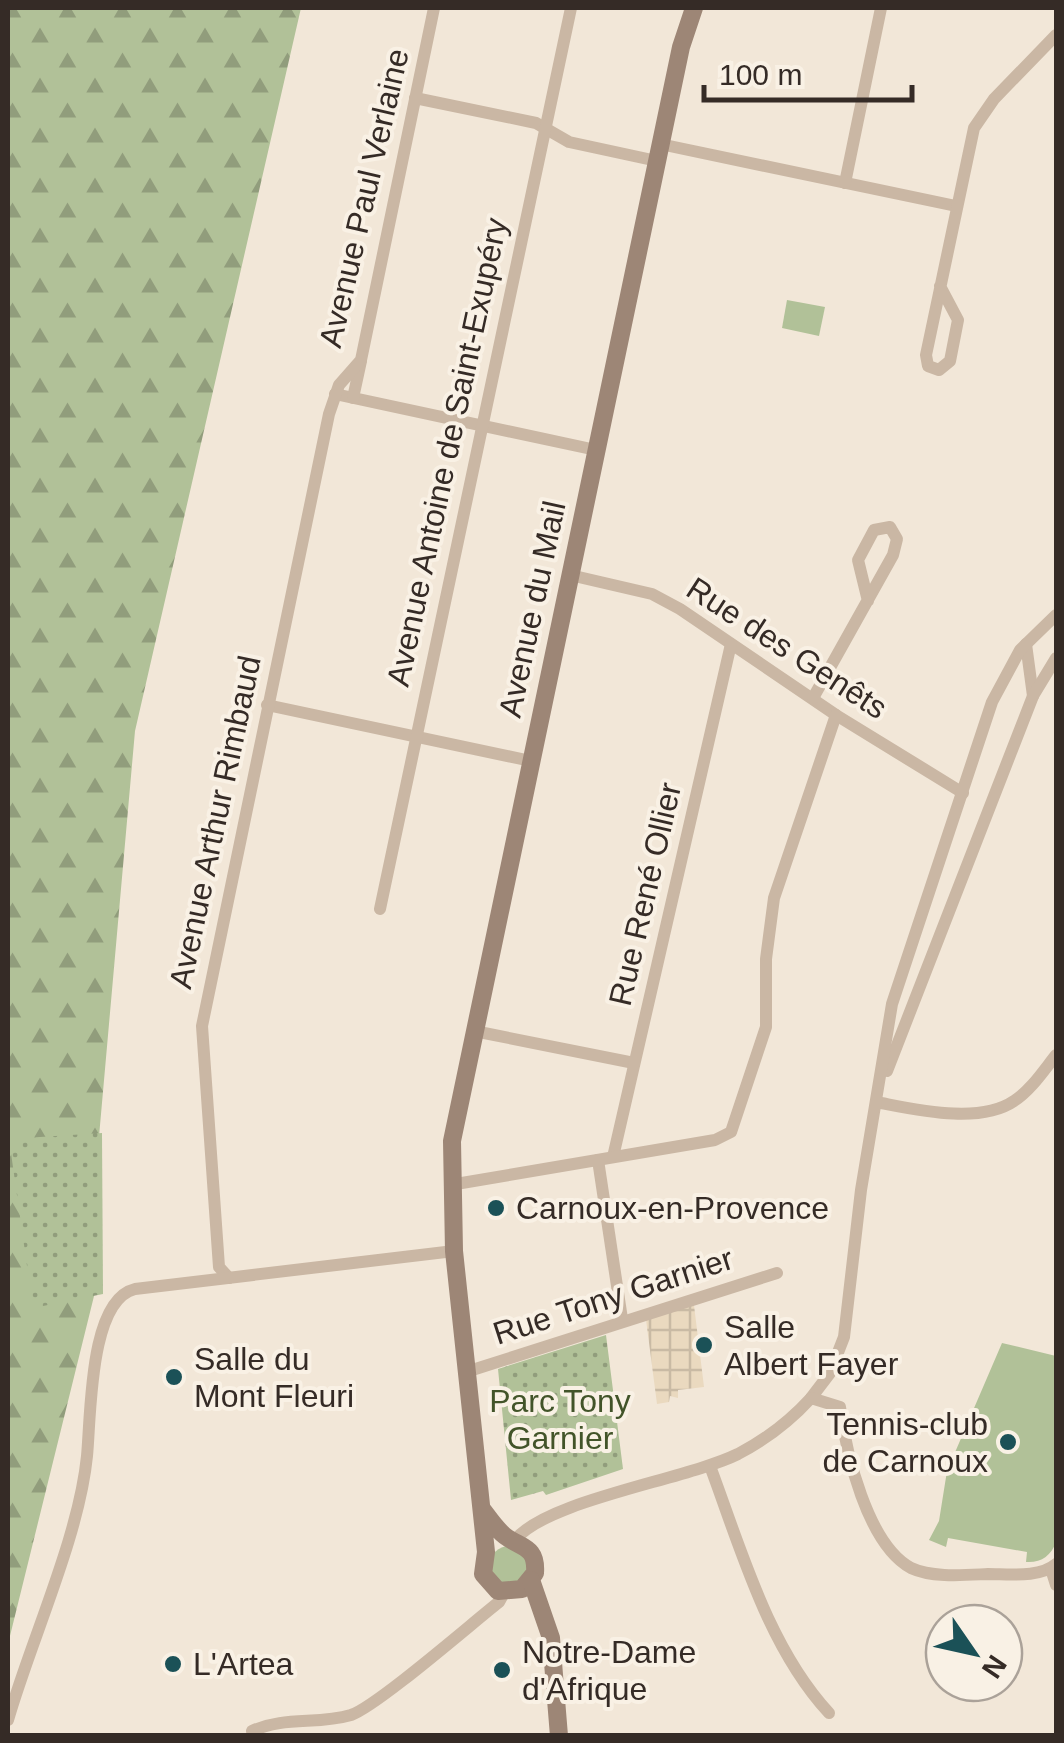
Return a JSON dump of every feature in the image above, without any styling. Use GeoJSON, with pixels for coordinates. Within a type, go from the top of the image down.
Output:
{"type":"FeatureCollection","features":[{"type":"Feature","properties":{"kind":"main road"},"geometry":{"type":"LineString","coordinates":[[681,47],[683,8]]}},
{"type":"Feature","properties":{"kind":"main road"},"geometry":{"type":"LineString","coordinates":[[681,47],[694,8]]}},
{"type":"Feature","properties":{"kind":"main road","name":"Avenue du Mail"},"geometry":{"type":"LineString","coordinates":[[486,1552],[450,1186],[459,1106],[681,47]]}},
{"type":"Feature","properties":{"kind":"main road"},"geometry":{"type":"LineString","coordinates":[[482,1509],[536,1564],[531,1580],[551,1638],[559,1736]]}},
{"type":"Feature","properties":{"kind":"main road"},"geometry":{"type":"LineString","coordinates":[[518,1543],[486,1552],[483,1574],[544,1620]]}},
{"type":"Feature","properties":{"kind":"main road"},"geometry":{"type":"LineString","coordinates":[[502,1591],[531,1580]]}},
{"type":"Feature","properties":{"kind":"street","name":"Avenue Paul Verlaine"},"geometry":{"type":"LineString","coordinates":[[334,394],[361,360],[434,8]]}},
{"type":"Feature","properties":{"kind":"street","name":"Avenue Antoine de Saint-Exupéry"},"geometry":{"type":"LineString","coordinates":[[380,908],[538,145],[547,129],[571,8]]}},
{"type":"Feature","properties":{"kind":"street"},"geometry":{"type":"LineString","coordinates":[[845,183],[882,8]]}},
{"type":"Feature","properties":{"kind":"street"},"geometry":{"type":"LineString","coordinates":[[940,286],[958,320],[950,361],[939,370],[925,361],[940,286],[956,206],[974,128],[994,100],[1056,35]]}},
{"type":"Feature","properties":{"kind":"street"},"geometry":{"type":"LineString","coordinates":[[415,98],[536,122],[569,142],[659,152],[956,206]]}},
{"type":"Feature","properties":{"kind":"street"},"geometry":{"type":"LineString","coordinates":[[547,129],[560,120]]}},
{"type":"Feature","properties":{"kind":"street"},"geometry":{"type":"LineString","coordinates":[[353,398],[361,360]]}},
{"type":"Feature","properties":{"kind":"street"},"geometry":{"type":"LineString","coordinates":[[334,394],[596,450]]}},
{"type":"Feature","properties":{"kind":"street","name":"Avenue Arthur Rimbaud"},"geometry":{"type":"LineString","coordinates":[[220,1275],[202,1026],[334,394]]}},
{"type":"Feature","properties":{"kind":"street"},"geometry":{"type":"LineString","coordinates":[[813,698],[868,600],[896,546],[890,526],[874,530],[858,560],[868,600]]}},
{"type":"Feature","properties":{"kind":"street","name":"Rue des Genêts"},"geometry":{"type":"LineString","coordinates":[[570,575],[652,594],[962,792]]}},
{"type":"Feature","properties":{"kind":"street"},"geometry":{"type":"LineString","coordinates":[[518,1543],[546,1518],[710,1466],[758,1443],[811,1398],[830,1374],[844,1338],[891,1008],[992,702],[1026,644],[1056,616]]}},
{"type":"Feature","properties":{"kind":"street","name":"Rue René Ollier"},"geometry":{"type":"LineString","coordinates":[[613,1157],[731,644]]}},
{"type":"Feature","properties":{"kind":"street"},"geometry":{"type":"LineString","coordinates":[[1026,644],[1033,696]]}},
{"type":"Feature","properties":{"kind":"street"},"geometry":{"type":"LineString","coordinates":[[876,1102],[1033,696],[1056,658]]}},
{"type":"Feature","properties":{"kind":"street"},"geometry":{"type":"LineString","coordinates":[[267,704],[531,761]]}},
{"type":"Feature","properties":{"kind":"street"},"geometry":{"type":"LineString","coordinates":[[450,1186],[724,1137],[735,1126],[766,1027],[766,959],[774,898],[836,714]]}},
{"type":"Feature","properties":{"kind":"street"},"geometry":{"type":"LineString","coordinates":[[891,1008],[900,1018],[910,1008]]}},
{"type":"Feature","properties":{"kind":"street"},"geometry":{"type":"LineString","coordinates":[[474,1031],[634,1063]]}},
{"type":"Feature","properties":{"kind":"street"},"geometry":{"type":"LineString","coordinates":[[876,1102],[926,1110],[1004,1106],[1026,1091],[1056,1055]]}},
{"type":"Feature","properties":{"kind":"street"},"geometry":{"type":"LineString","coordinates":[[598,1160],[622,1319]]}},
{"type":"Feature","properties":{"kind":"street"},"geometry":{"type":"LineString","coordinates":[[8,1720],[85,1476],[98,1346],[106,1312],[122,1292],[220,1275],[454,1251]]}},
{"type":"Feature","properties":{"kind":"street","name":"Rue Tony Garnier"},"geometry":{"type":"LineString","coordinates":[[466,1372],[776,1272]]}},
{"type":"Feature","properties":{"kind":"street"},"geometry":{"type":"LineString","coordinates":[[811,1398],[840,1407],[862,1495],[886,1543],[907,1566],[927,1573],[979,1575],[1054,1566],[1056,1585]]}},
{"type":"Feature","properties":{"kind":"street"},"geometry":{"type":"LineString","coordinates":[[710,1466],[772,1623],[801,1683],[829,1712]]}},
{"type":"Feature","properties":{"kind":"street"},"geometry":{"type":"LineString","coordinates":[[252,1730],[277,1720],[327,1719],[359,1711],[480,1618],[502,1591]]}},
{"type":"Feature","properties":{"kind":"green space"},"geometry":{"type":"Polygon","coordinates":[[[8,8],[301,8],[135,731],[94,1193],[96,1288],[8,1644],[8,8]]]}},
{"type":"Feature","properties":{"kind":"green space"},"geometry":{"type":"Polygon","coordinates":[[[787,300],[825,307],[819,336],[782,328],[787,300]]]}},
{"type":"Feature","properties":{"kind":"green space"},"geometry":{"type":"Polygon","coordinates":[[[102,1133],[103,1294],[33,1308],[9,1139],[102,1133]]]}},
{"type":"Feature","properties":{"kind":"green space","name":"Parc Tony Garnier"},"geometry":{"type":"Polygon","coordinates":[[[606,1335],[623,1469],[546,1495],[543,1491],[511,1500],[498,1369],[606,1335]]]}},
{"type":"Feature","properties":{"kind":"green space","name":"Tennis-club de Carnoux"},"geometry":{"type":"Polygon","coordinates":[[[1002,1343],[1056,1356],[1056,1542],[1045,1558],[1031,1562],[1026,1562],[1027,1552],[948,1538],[946,1547],[929,1540],[939,1521],[947,1471],[1002,1343]]]}},
{"type":"Feature","properties":{"kind":"green space"},"geometry":{"type":"Polygon","coordinates":[[[509,1546],[522,1552],[528,1565],[522,1578],[509,1584],[496,1578],[490,1565],[496,1552],[509,1546]]]}},
{"type":"Feature","properties":{"kind":"shaded area"},"geometry":{"type":"Polygon","coordinates":[[[693,1297],[704,1387],[678,1390],[678,1398],[670,1396],[669,1402],[657,1404],[645,1312],[693,1297]]]}},
{"type":"Feature","properties":{"kind":"place","name":"Carnoux-en-Provence"},"geometry":{"type":"Point","coordinates":[496,1208]}},
{"type":"Feature","properties":{"kind":"place","name":"Salle Albert Fayer"},"geometry":{"type":"Point","coordinates":[704,1345]}},
{"type":"Feature","properties":{"kind":"place","name":"Salle du Mont Fleuri"},"geometry":{"type":"Point","coordinates":[174,1377]}},
{"type":"Feature","properties":{"kind":"place","name":"Tennis-club de Carnoux"},"geometry":{"type":"Point","coordinates":[1008,1442]}},
{"type":"Feature","properties":{"kind":"place","name":"L'Artea"},"geometry":{"type":"Point","coordinates":[173,1664]}},
{"type":"Feature","properties":{"kind":"place","name":"Notre-Dame d'Afrique"},"geometry":{"type":"Point","coordinates":[502,1670]}}]}
